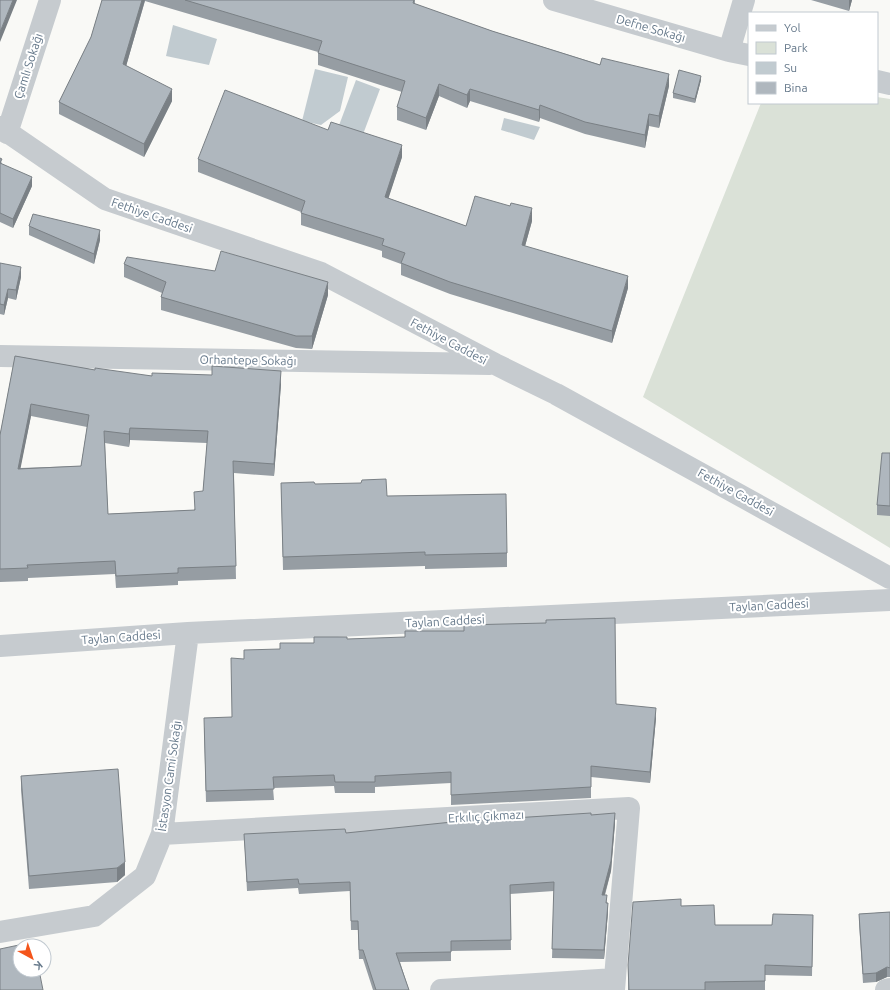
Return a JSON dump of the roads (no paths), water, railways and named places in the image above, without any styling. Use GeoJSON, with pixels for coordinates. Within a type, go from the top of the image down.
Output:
{"type":"FeatureCollection","features":[{"type":"Feature","properties":{"kind":"street","name":"Çamlı Sokağı"},"geometry":{"type":"LineString","coordinates":[[4,130],[50,0]]}},
{"type":"Feature","properties":{"kind":"street","name":"Defne Sokağı"},"geometry":{"type":"LineString","coordinates":[[554,0],[739,53]]}},
{"type":"Feature","properties":{"kind":"street"},"geometry":{"type":"LineString","coordinates":[[739,53],[744,0]]}},
{"type":"Feature","properties":{"kind":"street"},"geometry":{"type":"LineString","coordinates":[[878,81],[890,84]]}},
{"type":"Feature","properties":{"kind":"street","name":"Fethiye Caddesi"},"geometry":{"type":"LineString","coordinates":[[4,130],[105,200],[320,273],[556,394],[890,578]]}},
{"type":"Feature","properties":{"kind":"street","name":"Orhantepe Sokağı"},"geometry":{"type":"LineString","coordinates":[[0,356],[495,364]]}},
{"type":"Feature","properties":{"kind":"street","name":"Taylan Caddesi"},"geometry":{"type":"LineString","coordinates":[[0,646],[188,633],[890,600]]}},
{"type":"Feature","properties":{"kind":"street","name":"İstasyon Cami Sokağı"},"geometry":{"type":"LineString","coordinates":[[0,932],[94,916],[145,876],[162,834],[188,633]]}},
{"type":"Feature","properties":{"kind":"street","name":"Erkılıç Çıkmazı"},"geometry":{"type":"LineString","coordinates":[[162,834],[629,808],[614,984]]}},
{"type":"Feature","properties":{"kind":"street"},"geometry":{"type":"LineString","coordinates":[[441,990],[614,984]]}},
{"type":"Feature","properties":{"kind":"street"},"geometry":{"type":"LineString","coordinates":[[886,990],[890,989]]}},
{"type":"Feature","properties":{"kind":"water"},"geometry":{"type":"Polygon","coordinates":[[[173,25],[217,39],[209,65],[166,56],[173,25]]]}},
{"type":"Feature","properties":{"kind":"water"},"geometry":{"type":"Polygon","coordinates":[[[315,69],[348,77],[340,111],[321,125],[302,121],[315,69]]]}},
{"type":"Feature","properties":{"kind":"water"},"geometry":{"type":"Polygon","coordinates":[[[356,80],[380,89],[362,137],[338,128],[356,80]]]}},
{"type":"Feature","properties":{"kind":"water"},"geometry":{"type":"Polygon","coordinates":[[[504,118],[540,127],[534,140],[501,130],[504,118]]]}}]}
